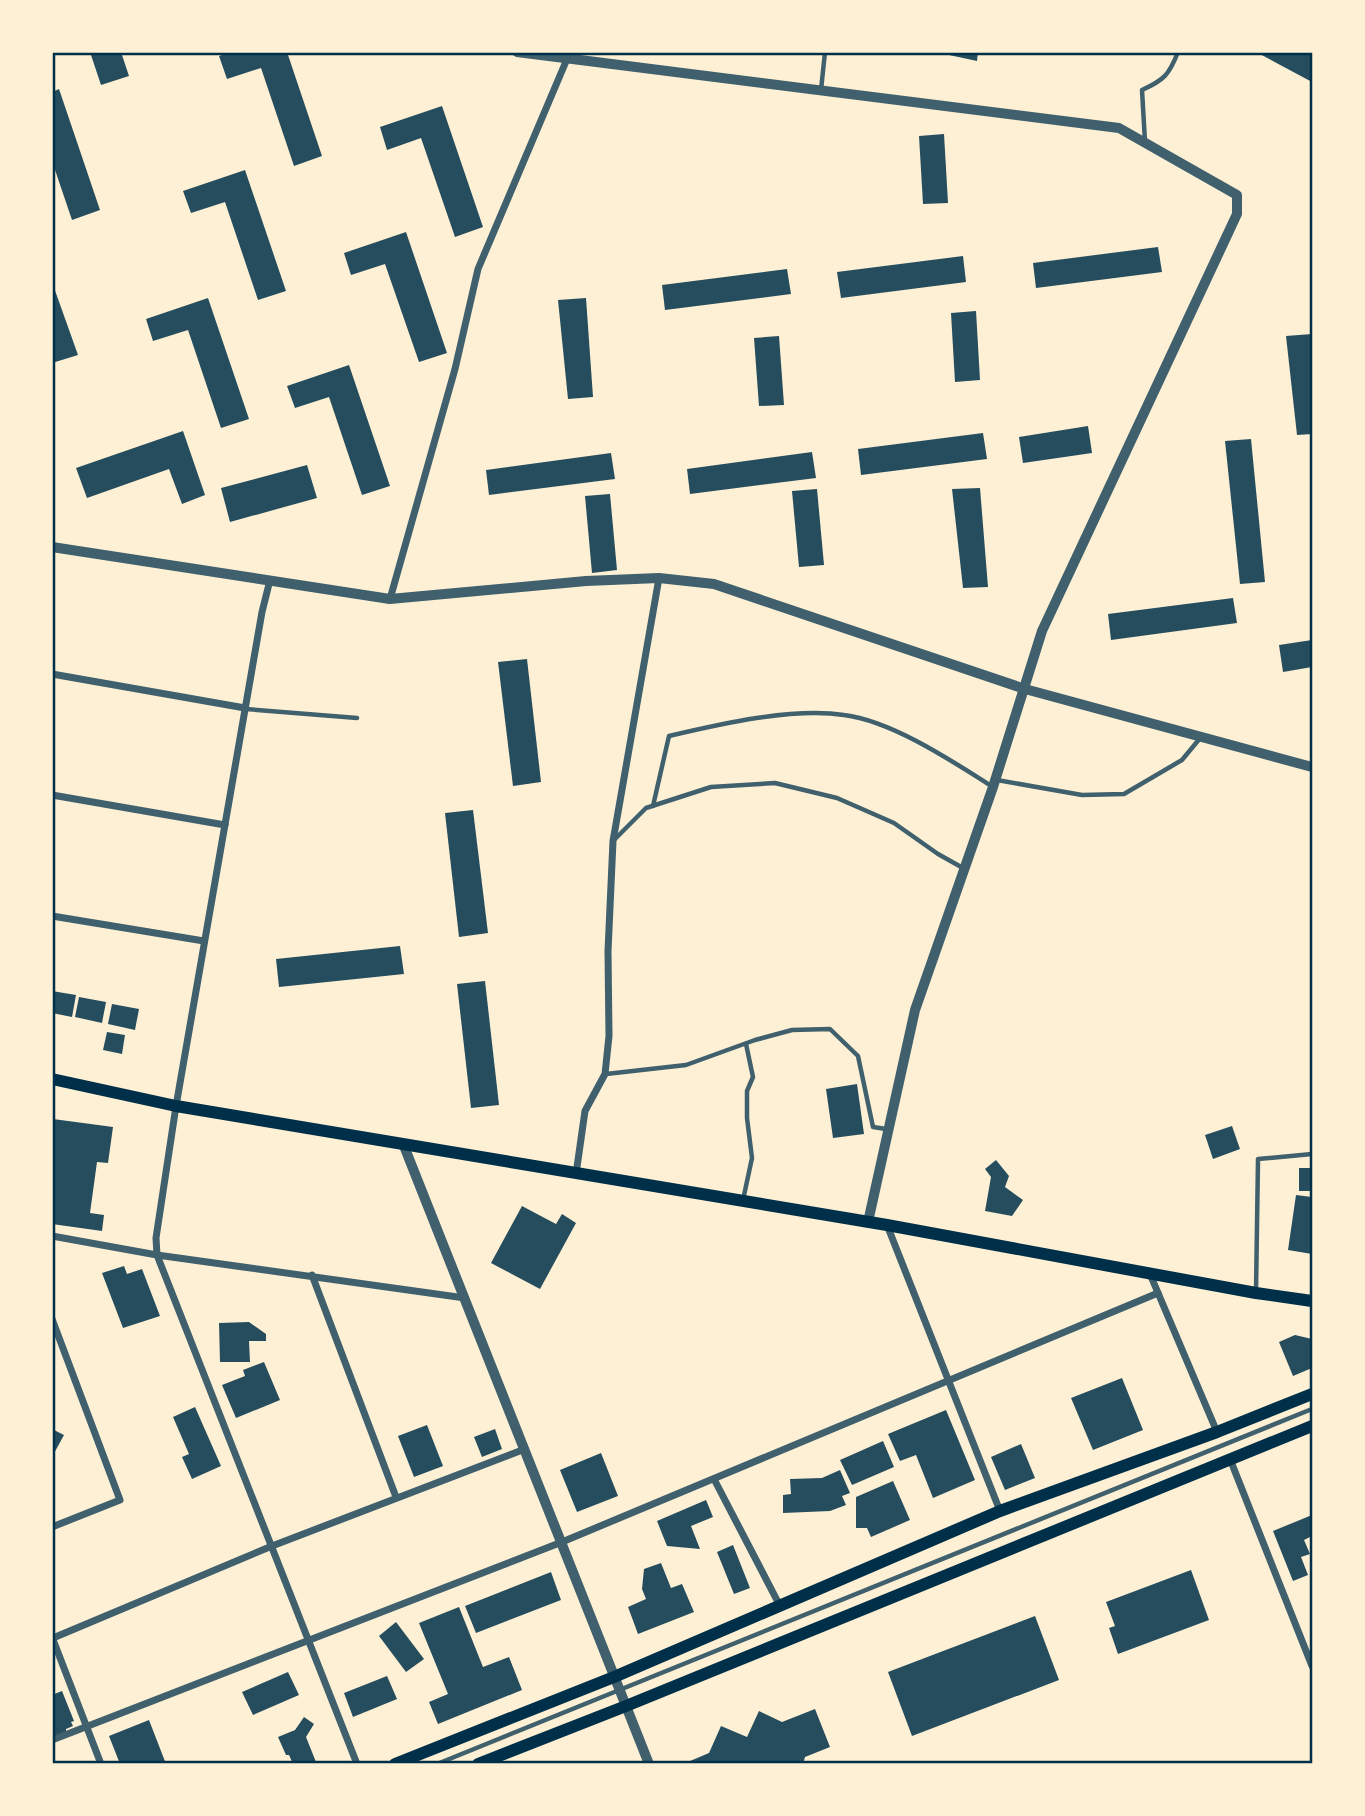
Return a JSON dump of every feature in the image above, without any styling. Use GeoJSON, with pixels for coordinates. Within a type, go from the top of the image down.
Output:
{"type":"FeatureCollection","features":[{"type":"Feature","properties":{"kind":"main road"},"geometry":{"type":"LineString","coordinates":[[52,1079],[176,1107],[887,1225],[1312,1301]]}},
{"type":"Feature","properties":{"kind":"main road"},"geometry":{"type":"LineString","coordinates":[[395,1763],[616,1683],[780,1605],[1000,1511],[1217,1432],[1312,1394]]}},
{"type":"Feature","properties":{"kind":"main road"},"geometry":{"type":"LineString","coordinates":[[478,1763],[626,1706],[1312,1426]]}},
{"type":"Feature","properties":{"kind":"street"},"geometry":{"type":"LineString","coordinates":[[517,52],[1119,128],[1237,195],[1237,214],[1042,631],[994,783],[915,1010],[869,1222]]}},
{"type":"Feature","properties":{"kind":"street"},"geometry":{"type":"LineString","coordinates":[[390,599],[455,369],[478,269],[567,59]]}},
{"type":"Feature","properties":{"kind":"street"},"geometry":{"type":"LineString","coordinates":[[52,547],[390,599],[586,581],[659,578],[714,584],[1025,689],[1312,767]]}},
{"type":"Feature","properties":{"kind":"street"},"geometry":{"type":"LineString","coordinates":[[576,1174],[585,1111],[605,1074],[610,1036],[608,951],[613,841],[659,578]]}},
{"type":"Feature","properties":{"kind":"street"},"geometry":{"type":"LineString","coordinates":[[270,580],[262,612],[176,1107],[156,1238],[157,1255],[357,1763]]}},
{"type":"Feature","properties":{"kind":"street"},"geometry":{"type":"LineString","coordinates":[[52,674],[246,708]]}},
{"type":"Feature","properties":{"kind":"street"},"geometry":{"type":"LineString","coordinates":[[52,795],[225,825]]}},
{"type":"Feature","properties":{"kind":"street"},"geometry":{"type":"LineString","coordinates":[[52,916],[204,941]]}},
{"type":"Feature","properties":{"kind":"street"},"geometry":{"type":"LineString","coordinates":[[404,1146],[649,1763]]}},
{"type":"Feature","properties":{"kind":"street"},"geometry":{"type":"LineString","coordinates":[[887,1225],[1000,1511]]}},
{"type":"Feature","properties":{"kind":"street"},"geometry":{"type":"LineString","coordinates":[[52,1236],[157,1255],[465,1298]]}},
{"type":"Feature","properties":{"kind":"street"},"geometry":{"type":"LineString","coordinates":[[1150,1273],[1217,1432]]}},
{"type":"Feature","properties":{"kind":"street"},"geometry":{"type":"LineString","coordinates":[[312,1275],[396,1497]]}},
{"type":"Feature","properties":{"kind":"street"},"geometry":{"type":"LineString","coordinates":[[52,1740],[562,1542],[1158,1293]]}},
{"type":"Feature","properties":{"kind":"street"},"geometry":{"type":"LineString","coordinates":[[52,1319],[120,1500],[52,1527]]}},
{"type":"Feature","properties":{"kind":"street"},"geometry":{"type":"LineString","coordinates":[[101,1763],[53,1638],[272,1546],[524,1449]]}},
{"type":"Feature","properties":{"kind":"street"},"geometry":{"type":"LineString","coordinates":[[1230,1460],[1312,1665]]}},
{"type":"Feature","properties":{"kind":"street"},"geometry":{"type":"LineString","coordinates":[[714,1479],[780,1605]]}},
{"type":"Feature","properties":{"kind":"lane"},"geometry":{"type":"LineString","coordinates":[[821,90],[825,52]]}},
{"type":"Feature","properties":{"kind":"lane"},"geometry":{"type":"LineString","coordinates":[[1145,143],[1142,90],[1162,81],[1172,69],[1178,52]]}},
{"type":"Feature","properties":{"kind":"lane"},"geometry":{"type":"LineString","coordinates":[[246,708],[357,718]]}},
{"type":"Feature","properties":{"kind":"lane"},"geometry":{"type":"LineString","coordinates":[[653,806],[669,736],[712,726],[798,714],[844,715],[881,725],[994,783],[1082,795],[1124,794],[1182,760],[1201,736]]}},
{"type":"Feature","properties":{"kind":"lane"},"geometry":{"type":"LineString","coordinates":[[613,841],[646,808],[711,787],[775,783],[837,798],[894,823],[938,854],[964,868]]}},
{"type":"Feature","properties":{"kind":"lane"},"geometry":{"type":"LineString","coordinates":[[605,1074],[686,1065],[792,1030],[830,1029],[858,1056],[873,1127],[889,1129]]}},
{"type":"Feature","properties":{"kind":"lane"},"geometry":{"type":"LineString","coordinates":[[743,1201],[752,1158],[747,1091],[753,1077],[746,1044]]}},
{"type":"Feature","properties":{"kind":"lane"},"geometry":{"type":"LineString","coordinates":[[1256,1293],[1258,1159],[1312,1154]]}},
{"type":"Feature","properties":{"kind":"lane"},"geometry":{"type":"LineString","coordinates":[[437,1763],[616,1683],[1312,1409]]}},
{"type":"Feature","properties":{"kind":"building"},"geometry":{"type":"Polygon","coordinates":[[[90,52],[121,52],[129,76],[101,85],[90,52]]]}},
{"type":"Feature","properties":{"kind":"building"},"geometry":{"type":"Polygon","coordinates":[[[231,52],[287,52],[322,156],[294,166],[261,68],[227,79],[219,56],[231,52]]]}},
{"type":"Feature","properties":{"kind":"building"},"geometry":{"type":"Polygon","coordinates":[[[935,52],[978,52],[977,61],[935,52]]]}},
{"type":"Feature","properties":{"kind":"building"},"geometry":{"type":"Polygon","coordinates":[[[1256,52],[1308,52],[1312,55],[1312,82],[1256,52]]]}},
{"type":"Feature","properties":{"kind":"building"},"geometry":{"type":"Polygon","coordinates":[[[59,89],[100,210],[72,220],[52,161],[52,92],[59,89]]]}},
{"type":"Feature","properties":{"kind":"building"},"geometry":{"type":"Polygon","coordinates":[[[442,106],[483,227],[455,237],[421,138],[387,150],[380,127],[442,106]]]}},
{"type":"Feature","properties":{"kind":"building"},"geometry":{"type":"Polygon","coordinates":[[[944,134],[948,203],[923,204],[919,136],[944,134]]]}},
{"type":"Feature","properties":{"kind":"building"},"geometry":{"type":"Polygon","coordinates":[[[245,170],[286,291],[258,300],[225,202],[191,213],[183,191],[245,170]]]}},
{"type":"Feature","properties":{"kind":"building"},"geometry":{"type":"Polygon","coordinates":[[[406,232],[447,353],[419,362],[385,264],[351,275],[344,253],[406,232]]]}},
{"type":"Feature","properties":{"kind":"building"},"geometry":{"type":"Polygon","coordinates":[[[1158,247],[1162,272],[1036,288],[1033,263],[1158,247]]]}},
{"type":"Feature","properties":{"kind":"building"},"geometry":{"type":"Polygon","coordinates":[[[963,256],[966,282],[841,298],[837,272],[963,256]]]}},
{"type":"Feature","properties":{"kind":"building"},"geometry":{"type":"Polygon","coordinates":[[[787,269],[791,294],[665,310],[662,285],[787,269]]]}},
{"type":"Feature","properties":{"kind":"building"},"geometry":{"type":"Polygon","coordinates":[[[52,282],[78,355],[52,363],[52,282]]]}},
{"type":"Feature","properties":{"kind":"building"},"geometry":{"type":"Polygon","coordinates":[[[208,298],[249,419],[221,428],[188,330],[153,341],[146,319],[208,298]]]}},
{"type":"Feature","properties":{"kind":"building"},"geometry":{"type":"Polygon","coordinates":[[[586,298],[593,397],[568,399],[558,300],[586,298]]]}},
{"type":"Feature","properties":{"kind":"building"},"geometry":{"type":"Polygon","coordinates":[[[976,311],[980,380],[955,382],[951,313],[976,311]]]}},
{"type":"Feature","properties":{"kind":"building"},"geometry":{"type":"Polygon","coordinates":[[[1312,334],[1312,434],[1297,435],[1286,336],[1312,334]]]}},
{"type":"Feature","properties":{"kind":"building"},"geometry":{"type":"Polygon","coordinates":[[[779,336],[784,405],[759,406],[754,338],[779,336]]]}},
{"type":"Feature","properties":{"kind":"building"},"geometry":{"type":"Polygon","coordinates":[[[349,365],[390,486],[362,495],[329,397],[295,408],[287,386],[349,365]]]}},
{"type":"Feature","properties":{"kind":"building"},"geometry":{"type":"Polygon","coordinates":[[[1088,426],[1092,453],[1023,463],[1019,437],[1088,426]]]}},
{"type":"Feature","properties":{"kind":"building"},"geometry":{"type":"Polygon","coordinates":[[[183,431],[205,495],[182,504],[169,469],[87,498],[76,468],[183,431]]]}},
{"type":"Feature","properties":{"kind":"building"},"geometry":{"type":"Polygon","coordinates":[[[983,433],[987,459],[861,475],[858,449],[983,433]]]}},
{"type":"Feature","properties":{"kind":"building"},"geometry":{"type":"Polygon","coordinates":[[[1251,439],[1265,582],[1240,584],[1225,441],[1251,439]]]}},
{"type":"Feature","properties":{"kind":"building"},"geometry":{"type":"Polygon","coordinates":[[[812,452],[816,478],[690,494],[687,469],[812,452]]]}},
{"type":"Feature","properties":{"kind":"building"},"geometry":{"type":"Polygon","coordinates":[[[611,453],[615,479],[489,495],[486,470],[611,453]]]}},
{"type":"Feature","properties":{"kind":"building"},"geometry":{"type":"Polygon","coordinates":[[[307,465],[317,498],[230,522],[221,488],[307,465]]]}},
{"type":"Feature","properties":{"kind":"building"},"geometry":{"type":"Polygon","coordinates":[[[980,488],[988,587],[963,588],[952,489],[980,488]]]}},
{"type":"Feature","properties":{"kind":"building"},"geometry":{"type":"Polygon","coordinates":[[[817,489],[824,565],[799,567],[792,491],[817,489]]]}},
{"type":"Feature","properties":{"kind":"building"},"geometry":{"type":"Polygon","coordinates":[[[610,494],[617,570],[592,573],[585,496],[610,494]]]}},
{"type":"Feature","properties":{"kind":"building"},"geometry":{"type":"Polygon","coordinates":[[[1233,598],[1237,623],[1111,640],[1108,614],[1233,598]]]}},
{"type":"Feature","properties":{"kind":"building"},"geometry":{"type":"Polygon","coordinates":[[[1312,640],[1312,667],[1283,672],[1279,645],[1312,640]]]}},
{"type":"Feature","properties":{"kind":"building"},"geometry":{"type":"Polygon","coordinates":[[[527,659],[541,782],[513,786],[498,662],[527,659]]]}},
{"type":"Feature","properties":{"kind":"building"},"geometry":{"type":"Polygon","coordinates":[[[473,810],[488,933],[459,937],[445,813],[473,810]]]}},
{"type":"Feature","properties":{"kind":"building"},"geometry":{"type":"Polygon","coordinates":[[[400,946],[404,974],[279,987],[276,959],[400,946]]]}},
{"type":"Feature","properties":{"kind":"building"},"geometry":{"type":"Polygon","coordinates":[[[485,981],[499,1105],[471,1108],[457,984],[485,981]]]}},
{"type":"Feature","properties":{"kind":"building"},"geometry":{"type":"Polygon","coordinates":[[[52,991],[76,995],[72,1017],[52,1013],[52,991]]]}},
{"type":"Feature","properties":{"kind":"building"},"geometry":{"type":"Polygon","coordinates":[[[79,997],[106,1002],[102,1023],[75,1017],[79,997]]]}},
{"type":"Feature","properties":{"kind":"building"},"geometry":{"type":"Polygon","coordinates":[[[112,1004],[139,1009],[135,1030],[108,1024],[112,1004]]]}},
{"type":"Feature","properties":{"kind":"building"},"geometry":{"type":"Polygon","coordinates":[[[107,1032],[125,1035],[122,1054],[103,1050],[107,1032]]]}},
{"type":"Feature","properties":{"kind":"building"},"geometry":{"type":"Polygon","coordinates":[[[857,1084],[864,1134],[833,1138],[826,1089],[857,1084]]]}},
{"type":"Feature","properties":{"kind":"building"},"geometry":{"type":"Polygon","coordinates":[[[53,1119],[113,1127],[108,1163],[97,1162],[90,1213],[104,1215],[102,1231],[52,1224],[53,1119]]]}},
{"type":"Feature","properties":{"kind":"building"},"geometry":{"type":"Polygon","coordinates":[[[1232,1126],[1240,1149],[1213,1159],[1205,1135],[1232,1126]]]}},
{"type":"Feature","properties":{"kind":"building"},"geometry":{"type":"Polygon","coordinates":[[[996,1160],[1009,1176],[1005,1187],[1023,1200],[1012,1216],[985,1211],[991,1177],[985,1169],[996,1160]]]}},
{"type":"Feature","properties":{"kind":"building"},"geometry":{"type":"Polygon","coordinates":[[[1299,1168],[1312,1168],[1312,1191],[1299,1191],[1299,1168]]]}},
{"type":"Feature","properties":{"kind":"building"},"geometry":{"type":"Polygon","coordinates":[[[1296,1195],[1312,1197],[1312,1254],[1288,1250],[1296,1195]]]}},
{"type":"Feature","properties":{"kind":"building"},"geometry":{"type":"Polygon","coordinates":[[[522,1206],[556,1224],[562,1214],[576,1223],[540,1289],[491,1263],[522,1206]]]}},
{"type":"Feature","properties":{"kind":"building"},"geometry":{"type":"Polygon","coordinates":[[[124,1266],[127,1274],[142,1269],[160,1316],[123,1328],[102,1273],[124,1266]]]}},
{"type":"Feature","properties":{"kind":"building"},"geometry":{"type":"Polygon","coordinates":[[[249,1322],[266,1334],[266,1341],[249,1341],[250,1362],[220,1362],[219,1323],[249,1322]]]}},
{"type":"Feature","properties":{"kind":"building"},"geometry":{"type":"Polygon","coordinates":[[[1295,1335],[1312,1339],[1312,1368],[1293,1376],[1279,1342],[1295,1335]]]}},
{"type":"Feature","properties":{"kind":"building"},"geometry":{"type":"Polygon","coordinates":[[[264,1362],[280,1400],[236,1418],[222,1385],[245,1376],[243,1370],[264,1362]]]}},
{"type":"Feature","properties":{"kind":"building"},"geometry":{"type":"Polygon","coordinates":[[[1122,1378],[1143,1430],[1093,1450],[1071,1398],[1122,1378]]]}},
{"type":"Feature","properties":{"kind":"building"},"geometry":{"type":"Polygon","coordinates":[[[195,1407],[221,1466],[192,1479],[182,1457],[189,1454],[173,1417],[195,1407]]]}},
{"type":"Feature","properties":{"kind":"building"},"geometry":{"type":"Polygon","coordinates":[[[946,1410],[975,1480],[933,1498],[916,1455],[900,1461],[888,1434],[946,1410]]]}},
{"type":"Feature","properties":{"kind":"building"},"geometry":{"type":"Polygon","coordinates":[[[427,1425],[443,1466],[414,1477],[398,1436],[427,1425]]]}},
{"type":"Feature","properties":{"kind":"building"},"geometry":{"type":"Polygon","coordinates":[[[52,1429],[64,1435],[52,1457],[52,1429]]]}},
{"type":"Feature","properties":{"kind":"building"},"geometry":{"type":"Polygon","coordinates":[[[495,1429],[502,1449],[482,1457],[474,1437],[495,1429]]]}},
{"type":"Feature","properties":{"kind":"building"},"geometry":{"type":"Polygon","coordinates":[[[883,1441],[894,1467],[852,1485],[840,1460],[883,1441]]]}},
{"type":"Feature","properties":{"kind":"building"},"geometry":{"type":"Polygon","coordinates":[[[1021,1444],[1035,1478],[1005,1490],[991,1457],[1021,1444]]]}},
{"type":"Feature","properties":{"kind":"building"},"geometry":{"type":"Polygon","coordinates":[[[601,1453],[618,1496],[577,1512],[560,1470],[601,1453]]]}},
{"type":"Feature","properties":{"kind":"building"},"geometry":{"type":"Polygon","coordinates":[[[840,1470],[850,1493],[842,1496],[846,1505],[830,1511],[783,1513],[783,1495],[791,1494],[790,1479],[822,1478],[840,1470]]]}},
{"type":"Feature","properties":{"kind":"building"},"geometry":{"type":"Polygon","coordinates":[[[893,1481],[910,1520],[871,1537],[867,1528],[856,1528],[856,1497],[893,1481]]]}},
{"type":"Feature","properties":{"kind":"building"},"geometry":{"type":"Polygon","coordinates":[[[706,1500],[713,1517],[691,1526],[700,1549],[667,1546],[657,1521],[706,1500]]]}},
{"type":"Feature","properties":{"kind":"building"},"geometry":{"type":"Polygon","coordinates":[[[1312,1515],[1312,1536],[1304,1540],[1310,1554],[1301,1557],[1308,1575],[1293,1581],[1273,1531],[1312,1515]]]}},
{"type":"Feature","properties":{"kind":"building"},"geometry":{"type":"Polygon","coordinates":[[[733,1545],[750,1588],[734,1594],[717,1552],[733,1545]]]}},
{"type":"Feature","properties":{"kind":"building"},"geometry":{"type":"Polygon","coordinates":[[[661,1563],[671,1588],[682,1584],[694,1612],[638,1634],[628,1607],[646,1599],[642,1589],[644,1569],[661,1563]]]}},
{"type":"Feature","properties":{"kind":"building"},"geometry":{"type":"Polygon","coordinates":[[[1191,1570],[1209,1620],[1118,1654],[1109,1628],[1115,1626],[1106,1602],[1191,1570]]]}},
{"type":"Feature","properties":{"kind":"building"},"geometry":{"type":"Polygon","coordinates":[[[551,1572],[561,1600],[476,1633],[465,1606],[551,1572]]]}},
{"type":"Feature","properties":{"kind":"building"},"geometry":{"type":"Polygon","coordinates":[[[459,1607],[483,1667],[509,1657],[522,1690],[438,1724],[429,1702],[448,1694],[419,1623],[459,1607]]]}},
{"type":"Feature","properties":{"kind":"building"},"geometry":{"type":"Polygon","coordinates":[[[1035,1616],[1059,1680],[912,1736],[888,1672],[1035,1616]]]}},
{"type":"Feature","properties":{"kind":"building"},"geometry":{"type":"Polygon","coordinates":[[[396,1622],[424,1659],[406,1672],[379,1636],[396,1622]]]}},
{"type":"Feature","properties":{"kind":"building"},"geometry":{"type":"Polygon","coordinates":[[[288,1672],[299,1695],[253,1715],[242,1692],[288,1672]]]}},
{"type":"Feature","properties":{"kind":"building"},"geometry":{"type":"Polygon","coordinates":[[[387,1676],[397,1699],[353,1717],[344,1693],[387,1676]]]}},
{"type":"Feature","properties":{"kind":"building"},"geometry":{"type":"Polygon","coordinates":[[[62,1691],[74,1721],[71,1722],[73,1726],[52,1738],[52,1695],[62,1691]]]}},
{"type":"Feature","properties":{"kind":"building"},"geometry":{"type":"Polygon","coordinates":[[[815,1709],[830,1747],[805,1757],[803,1764],[683,1764],[709,1753],[721,1726],[747,1737],[759,1711],[782,1722],[815,1709]]]}},
{"type":"Feature","properties":{"kind":"building"},"geometry":{"type":"Polygon","coordinates":[[[304,1717],[314,1724],[306,1737],[316,1762],[293,1764],[278,1737],[295,1730],[304,1717]]]}},
{"type":"Feature","properties":{"kind":"building"},"geometry":{"type":"Polygon","coordinates":[[[149,1720],[166,1764],[120,1764],[109,1736],[149,1720]]]}}]}
